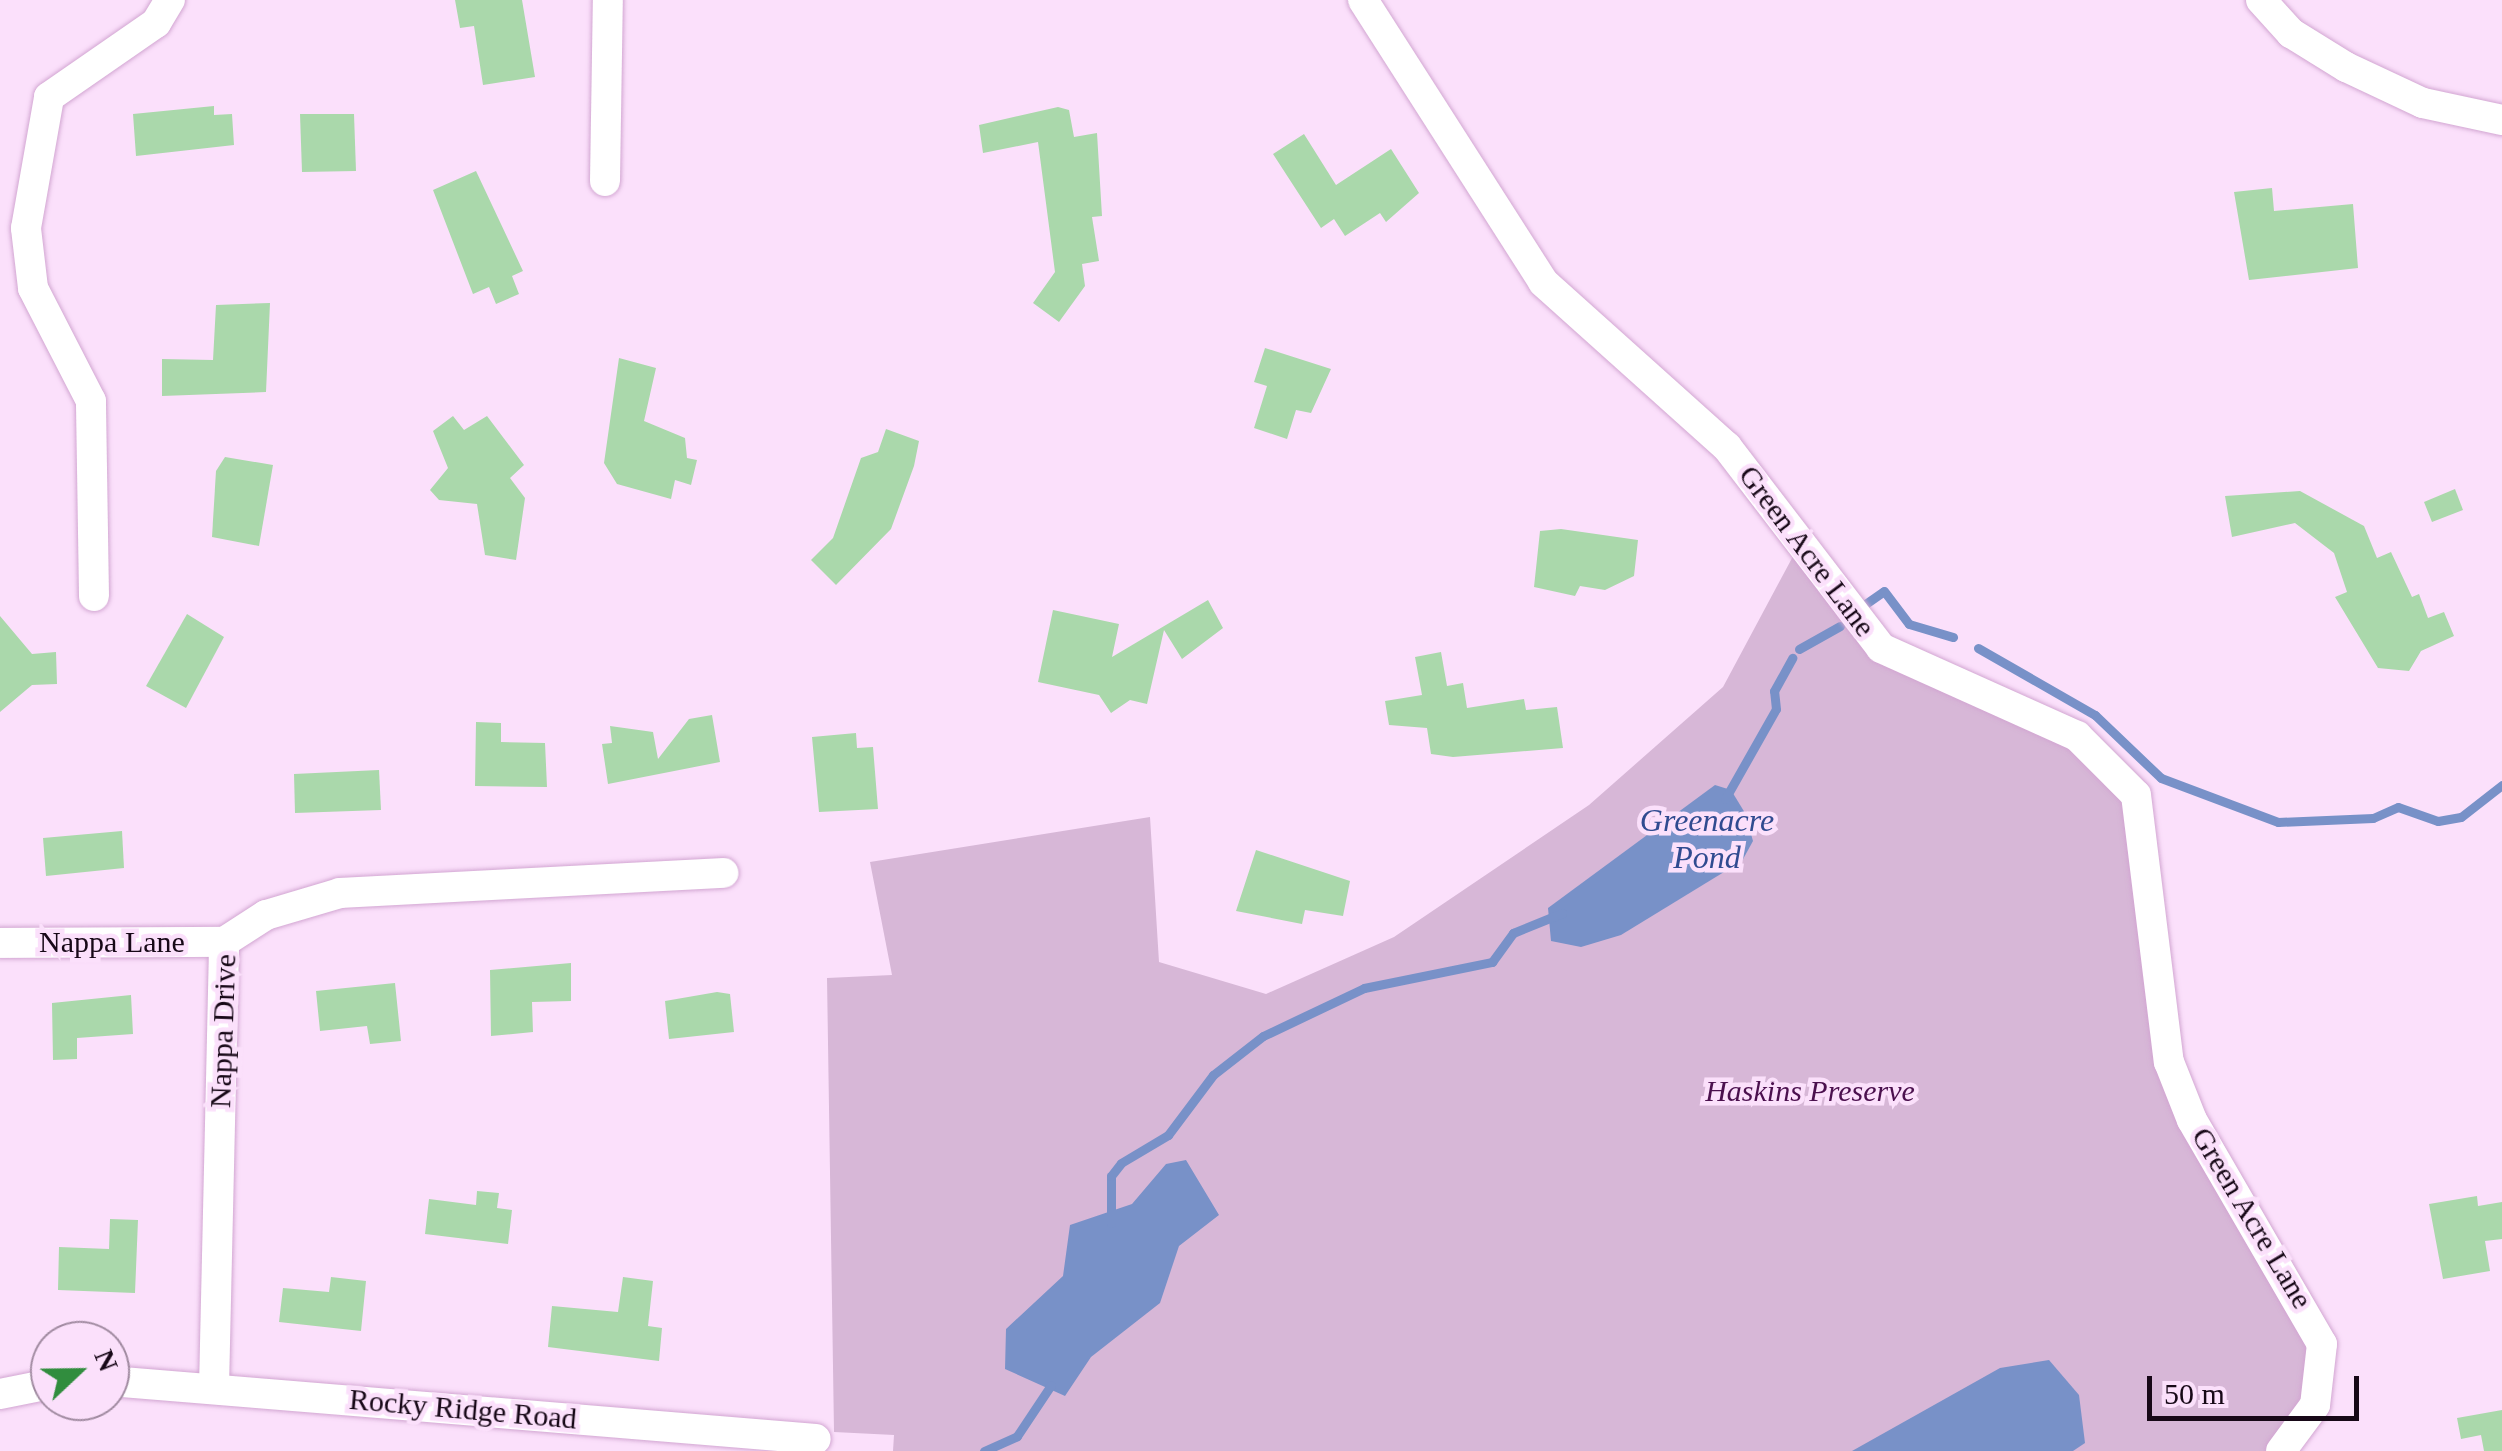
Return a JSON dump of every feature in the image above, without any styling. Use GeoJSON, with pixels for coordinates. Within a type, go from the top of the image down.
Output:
{"type":"FeatureCollection","features":[{"type":"Feature","properties":{"kind":"street"},"geometry":{"type":"LineString","coordinates":[[94,596],[91,401],[33,288],[26,228],[49,97],[156,23],[170,0]]}},
{"type":"Feature","properties":{"kind":"street"},"geometry":{"type":"LineString","coordinates":[[605,181],[608,0]]}},
{"type":"Feature","properties":{"kind":"street","name":"Green Acre Lane"},"geometry":{"type":"LineString","coordinates":[[1363,0],[1543,282],[1727,447],[1881,648],[2076,736],[2136,795],[2169,1062],[2322,1344],[2315,1405],[2281,1451]]}},
{"type":"Feature","properties":{"kind":"street"},"geometry":{"type":"LineString","coordinates":[[2261,0],[2290,33],[2346,67],[2424,103],[2502,120]]}},
{"type":"Feature","properties":{"kind":"street","name":"Nappa Drive"},"geometry":{"type":"LineString","coordinates":[[214,1388],[224,942],[266,915],[340,893],[723,873]]}},
{"type":"Feature","properties":{"kind":"street","name":"Nappa Lane"},"geometry":{"type":"LineString","coordinates":[[0,943],[224,942]]}},
{"type":"Feature","properties":{"kind":"street","name":"Rocky Ridge Road"},"geometry":{"type":"LineString","coordinates":[[130,1382],[816,1439]]}},
{"type":"Feature","properties":{"kind":"street"},"geometry":{"type":"LineString","coordinates":[[0,1394],[30,1388]]}},
{"type":"Feature","properties":{"kind":"green space","name":"Haskins Preserve"},"geometry":{"type":"Polygon","coordinates":[[[1798,547],[1912,668],[2124,777],[2169,1062],[2322,1344],[2281,1451],[893,1451],[894,1435],[834,1432],[827,978],[892,975],[870,862],[1150,817],[1159,962],[1266,994],[1394,937],[1589,805],[1723,687],[1798,547]]]}},
{"type":"Feature","properties":{"kind":"water","name":"Greenacre Pond"},"geometry":{"type":"Polygon","coordinates":[[[1715,785],[1731,790],[1745,813],[1753,841],[1742,861],[1621,935],[1581,947],[1551,941],[1548,908],[1715,785]]]}},
{"type":"Feature","properties":{"kind":"water"},"geometry":{"type":"Polygon","coordinates":[[[1186,1160],[1219,1215],[1179,1246],[1160,1303],[1091,1357],[1065,1396],[1005,1369],[1006,1329],[1063,1276],[1070,1225],[1132,1204],[1166,1164],[1186,1160]]]}},
{"type":"Feature","properties":{"kind":"water"},"geometry":{"type":"Polygon","coordinates":[[[2049,1360],[2079,1395],[2085,1443],[2073,1451],[1852,1451],[2000,1368],[2049,1360]]]}},
{"type":"Feature","properties":{"kind":"building"},"geometry":{"type":"Polygon","coordinates":[[[455,0],[522,0],[535,77],[483,85],[474,26],[460,28],[455,0]]]}},
{"type":"Feature","properties":{"kind":"building"},"geometry":{"type":"Polygon","coordinates":[[[214,106],[214,115],[232,114],[234,145],[136,156],[133,114],[214,106]]]}},
{"type":"Feature","properties":{"kind":"building"},"geometry":{"type":"Polygon","coordinates":[[[1058,107],[1069,110],[1074,137],[1097,133],[1102,216],[1092,217],[1099,261],[1082,264],[1085,286],[1059,322],[1033,303],[1055,272],[1038,142],[983,153],[979,125],[1058,107]]]}},
{"type":"Feature","properties":{"kind":"building"},"geometry":{"type":"Polygon","coordinates":[[[300,114],[354,114],[356,171],[302,172],[300,114]]]}},
{"type":"Feature","properties":{"kind":"building"},"geometry":{"type":"Polygon","coordinates":[[[1304,134],[1336,185],[1391,149],[1419,193],[1386,222],[1380,213],[1345,236],[1334,219],[1321,228],[1273,154],[1304,134]]]}},
{"type":"Feature","properties":{"kind":"building"},"geometry":{"type":"Polygon","coordinates":[[[476,171],[523,271],[512,276],[519,294],[496,304],[489,287],[473,294],[433,190],[476,171]]]}},
{"type":"Feature","properties":{"kind":"building"},"geometry":{"type":"Polygon","coordinates":[[[2272,188],[2274,211],[2353,204],[2358,268],[2249,280],[2234,192],[2272,188]]]}},
{"type":"Feature","properties":{"kind":"building"},"geometry":{"type":"Polygon","coordinates":[[[270,303],[266,392],[162,396],[162,359],[213,360],[216,305],[270,303]]]}},
{"type":"Feature","properties":{"kind":"building"},"geometry":{"type":"Polygon","coordinates":[[[1265,348],[1331,369],[1311,413],[1296,410],[1287,439],[1254,428],[1267,386],[1254,382],[1265,348]]]}},
{"type":"Feature","properties":{"kind":"building"},"geometry":{"type":"Polygon","coordinates":[[[619,358],[656,368],[644,421],[685,438],[687,458],[697,460],[691,485],[675,480],[671,499],[617,484],[604,463],[619,358]]]}},
{"type":"Feature","properties":{"kind":"building"},"geometry":{"type":"Polygon","coordinates":[[[453,416],[464,430],[487,416],[524,465],[510,478],[525,498],[516,560],[485,555],[477,504],[439,500],[430,490],[448,468],[433,431],[453,416]]]}},
{"type":"Feature","properties":{"kind":"building"},"geometry":{"type":"Polygon","coordinates":[[[886,429],[919,441],[914,466],[891,529],[836,585],[811,560],[833,538],[861,458],[878,452],[886,429]]]}},
{"type":"Feature","properties":{"kind":"building"},"geometry":{"type":"Polygon","coordinates":[[[225,457],[273,465],[259,546],[212,537],[216,471],[225,457]]]}},
{"type":"Feature","properties":{"kind":"building"},"geometry":{"type":"Polygon","coordinates":[[[2455,489],[2463,510],[2432,522],[2424,502],[2455,489]]]}},
{"type":"Feature","properties":{"kind":"building"},"geometry":{"type":"Polygon","coordinates":[[[2300,491],[2364,526],[2377,558],[2391,552],[2412,597],[2419,594],[2428,618],[2444,612],[2454,636],[2421,651],[2409,671],[2378,668],[2335,597],[2347,592],[2334,553],[2295,523],[2232,537],[2225,496],[2300,491]]]}},
{"type":"Feature","properties":{"kind":"building"},"geometry":{"type":"Polygon","coordinates":[[[1561,529],[1638,540],[1634,576],[1605,590],[1580,586],[1575,596],[1534,587],[1540,531],[1561,529]]]}},
{"type":"Feature","properties":{"kind":"building"},"geometry":{"type":"Polygon","coordinates":[[[1208,600],[1223,628],[1182,659],[1164,630],[1147,704],[1130,700],[1111,713],[1099,695],[1038,682],[1053,610],[1119,624],[1112,657],[1208,600]]]}},
{"type":"Feature","properties":{"kind":"building"},"geometry":{"type":"Polygon","coordinates":[[[187,614],[224,637],[186,708],[146,686],[187,614]]]}},
{"type":"Feature","properties":{"kind":"building"},"geometry":{"type":"Polygon","coordinates":[[[0,616],[32,654],[56,652],[57,684],[32,685],[0,712],[0,616]]]}},
{"type":"Feature","properties":{"kind":"building"},"geometry":{"type":"Polygon","coordinates":[[[1441,652],[1447,686],[1463,683],[1467,708],[1524,699],[1526,710],[1557,707],[1563,748],[1453,757],[1431,754],[1427,728],[1389,725],[1385,701],[1422,695],[1415,657],[1441,652]]]}},
{"type":"Feature","properties":{"kind":"building"},"geometry":{"type":"Polygon","coordinates":[[[712,715],[720,762],[608,784],[602,744],[612,743],[610,726],[653,732],[658,759],[689,719],[712,715]]]}},
{"type":"Feature","properties":{"kind":"building"},"geometry":{"type":"Polygon","coordinates":[[[476,722],[501,723],[501,742],[545,743],[547,787],[475,786],[476,722]]]}},
{"type":"Feature","properties":{"kind":"building"},"geometry":{"type":"Polygon","coordinates":[[[856,733],[857,748],[873,747],[878,809],[819,812],[812,737],[856,733]]]}},
{"type":"Feature","properties":{"kind":"building"},"geometry":{"type":"Polygon","coordinates":[[[379,770],[381,810],[295,813],[294,774],[379,770]]]}},
{"type":"Feature","properties":{"kind":"building"},"geometry":{"type":"Polygon","coordinates":[[[122,831],[124,868],[46,876],[43,838],[122,831]]]}},
{"type":"Feature","properties":{"kind":"building"},"geometry":{"type":"Polygon","coordinates":[[[1256,850],[1350,881],[1343,916],[1305,910],[1302,924],[1236,911],[1256,850]]]}},
{"type":"Feature","properties":{"kind":"building"},"geometry":{"type":"Polygon","coordinates":[[[571,963],[571,1001],[532,1002],[533,1032],[491,1036],[490,970],[571,963]]]}},
{"type":"Feature","properties":{"kind":"building"},"geometry":{"type":"Polygon","coordinates":[[[395,983],[401,1041],[370,1044],[367,1026],[320,1031],[316,991],[395,983]]]}},
{"type":"Feature","properties":{"kind":"building"},"geometry":{"type":"Polygon","coordinates":[[[717,992],[730,994],[734,1032],[669,1039],[665,1001],[717,992]]]}},
{"type":"Feature","properties":{"kind":"building"},"geometry":{"type":"Polygon","coordinates":[[[131,995],[133,1034],[77,1038],[77,1059],[53,1060],[52,1003],[131,995]]]}},
{"type":"Feature","properties":{"kind":"building"},"geometry":{"type":"Polygon","coordinates":[[[477,1191],[499,1193],[497,1208],[512,1210],[508,1244],[425,1234],[429,1199],[476,1205],[477,1191]]]}},
{"type":"Feature","properties":{"kind":"building"},"geometry":{"type":"Polygon","coordinates":[[[2477,1196],[2478,1206],[2502,1202],[2502,1239],[2485,1241],[2490,1271],[2443,1279],[2429,1204],[2477,1196]]]}},
{"type":"Feature","properties":{"kind":"building"},"geometry":{"type":"Polygon","coordinates":[[[110,1219],[138,1220],[135,1293],[58,1290],[59,1247],[109,1249],[110,1219]]]}},
{"type":"Feature","properties":{"kind":"building"},"geometry":{"type":"Polygon","coordinates":[[[331,1277],[366,1281],[361,1331],[279,1322],[283,1288],[329,1292],[331,1277]]]}},
{"type":"Feature","properties":{"kind":"building"},"geometry":{"type":"Polygon","coordinates":[[[623,1277],[653,1281],[648,1326],[662,1328],[659,1361],[548,1347],[552,1306],[618,1312],[623,1277]]]}},
{"type":"Feature","properties":{"kind":"building"},"geometry":{"type":"Polygon","coordinates":[[[2502,1410],[2502,1451],[2484,1451],[2481,1435],[2461,1439],[2457,1418],[2502,1410]]]}},
{"type":"Feature","properties":{"kind":"waterway"},"geometry":{"type":"LineString","coordinates":[[1864,605],[1884,591],[1909,624],[1953,637]]}},
{"type":"Feature","properties":{"kind":"waterway"},"geometry":{"type":"LineString","coordinates":[[1799,649],[1840,626]]}},
{"type":"Feature","properties":{"kind":"waterway"},"geometry":{"type":"LineString","coordinates":[[1978,648],[2095,715],[2161,778],[2278,822],[2373,818],[2398,807],[2438,821],[2461,817],[2502,785]]}},
{"type":"Feature","properties":{"kind":"waterway"},"geometry":{"type":"LineString","coordinates":[[1725,799],[1776,709],[1774,691],[1792,658]]}},
{"type":"Feature","properties":{"kind":"waterway"},"geometry":{"type":"LineString","coordinates":[[1111,1223],[1111,1176],[1121,1163],[1168,1135],[1213,1075],[1263,1036],[1364,988],[1492,962],[1513,933],[1562,913]]}},
{"type":"Feature","properties":{"kind":"waterway"},"geometry":{"type":"LineString","coordinates":[[984,1451],[1017,1436],[1051,1385]]}}]}
